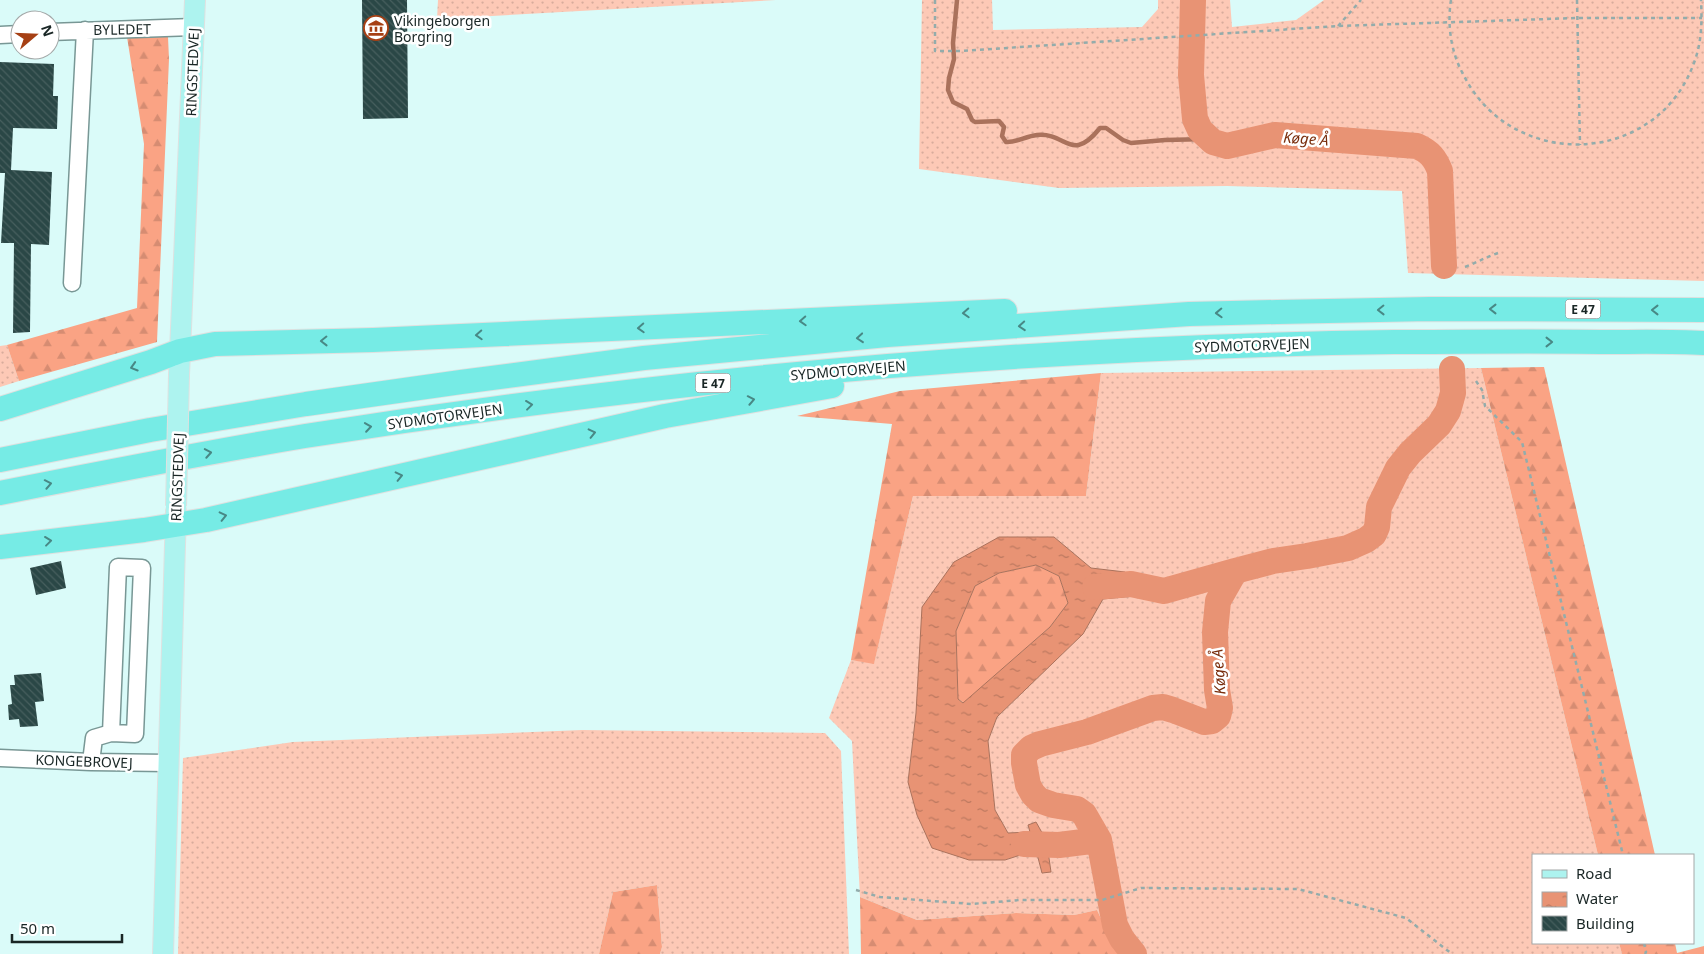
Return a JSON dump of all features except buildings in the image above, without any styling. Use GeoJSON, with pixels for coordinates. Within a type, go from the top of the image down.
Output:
{"type":"FeatureCollection","features":[{"type":"Feature","properties":{"kind":"highway"},"geometry":{"type":"LineString","coordinates":[[0,408],[150,362],[180,350],[215,344],[373,340],[1088,307],[1189,314]]}},
{"type":"Feature","properties":{"kind":"highway","name":"E 47"},"geometry":{"type":"LineString","coordinates":[[0,460],[150,430],[306,404],[644,358],[887,335],[1189,314],[1430,309],[1704,310]]}},
{"type":"Feature","properties":{"kind":"highway","name":"SYDMOTORVEJEN"},"geometry":{"type":"LineString","coordinates":[[0,493],[304,436],[464,413],[665,388],[889,365],[1169,348],[1286,344],[1466,341],[1704,343]]}},
{"type":"Feature","properties":{"kind":"highway"},"geometry":{"type":"LineString","coordinates":[[0,547],[176,515],[216,517],[665,416],[816,388],[904,378],[1122,363],[1169,348]]}},
{"type":"Feature","properties":{"kind":"main road","name":"RINGSTEDVEJ"},"geometry":{"type":"LineString","coordinates":[[163,954],[179,375],[195,0]]}},
{"type":"Feature","properties":{"kind":"street","name":"BYLEDET"},"geometry":{"type":"LineString","coordinates":[[60,31],[193,28]]}},
{"type":"Feature","properties":{"kind":"street"},"geometry":{"type":"LineString","coordinates":[[72,283],[85,30]]}},
{"type":"Feature","properties":{"kind":"street"},"geometry":{"type":"LineString","coordinates":[[91,762],[94,738],[111,733],[135,734],[142,568],[118,567],[111,733]]}},
{"type":"Feature","properties":{"kind":"street","name":"KONGEBROVEJ"},"geometry":{"type":"LineString","coordinates":[[0,758],[168,763]]}},
{"type":"Feature","properties":{"kind":"path"},"geometry":{"type":"LineString","coordinates":[[935,0],[935,51],[962,51],[1338,26],[1577,18],[1702,18]]}},
{"type":"Feature","properties":{"kind":"path"},"geometry":{"type":"LineString","coordinates":[[1338,26],[1361,0]]}},
{"type":"Feature","properties":{"kind":"path"},"geometry":{"type":"LineString","coordinates":[[1451,0],[1449,22],[1452,44],[1458,65],[1468,85],[1486,108],[1497,118],[1516,130],[1536,139],[1558,144],[1580,145],[1601,143],[1642,127],[1669,104],[1686,80],[1695,60],[1700,39],[1701,0]]}},
{"type":"Feature","properties":{"kind":"path"},"geometry":{"type":"LineString","coordinates":[[1577,0],[1580,145]]}},
{"type":"Feature","properties":{"kind":"path"},"geometry":{"type":"LineString","coordinates":[[1465,267],[1485,257],[1501,252]]}},
{"type":"Feature","properties":{"kind":"path"},"geometry":{"type":"LineString","coordinates":[[1476,381],[1482,390],[1485,406],[1522,442],[1623,854]]}},
{"type":"Feature","properties":{"kind":"path"},"geometry":{"type":"LineString","coordinates":[[856,890],[880,897],[971,904],[1046,900],[1102,900],[1141,888],[1298,889],[1406,918],[1452,954]]}},
{"type":"Feature","properties":{"kind":"shaded area"},"geometry":{"type":"Polygon","coordinates":[[[438,0],[776,0],[437,19],[438,0]]]}},
{"type":"Feature","properties":{"kind":"shaded area"},"geometry":{"type":"Polygon","coordinates":[[[922,0],[992,0],[993,30],[1142,27],[1158,9],[1158,0],[1230,0],[1232,27],[1296,20],[1324,0],[1704,0],[1704,281],[1408,273],[1402,191],[1227,186],[1059,188],[919,169],[922,0]]]}},
{"type":"Feature","properties":{"kind":"shaded area"},"geometry":{"type":"Polygon","coordinates":[[[7,345],[19,381],[0,387],[0,346],[7,345]]]}},
{"type":"Feature","properties":{"kind":"shaded area"},"geometry":{"type":"Polygon","coordinates":[[[1481,368],[1598,854],[1532,854],[1532,944],[1619,944],[1622,954],[1118,954],[1097,910],[1074,915],[1016,913],[917,920],[860,897],[852,741],[829,718],[851,660],[874,663],[913,496],[1086,496],[1101,373],[1481,368]],[[1054,537],[954,562],[916,713],[908,782],[1005,860],[1036,850],[1042,873],[1051,871],[1048,851],[1058,845],[1030,832],[1008,833],[995,810],[988,741],[997,717],[1083,634],[1103,599],[1125,573],[1091,568],[1054,537]]]}},
{"type":"Feature","properties":{"kind":"shaded area"},"geometry":{"type":"Polygon","coordinates":[[[582,730],[825,733],[841,751],[849,954],[660,954],[662,947],[657,885],[613,892],[599,954],[178,954],[183,758],[293,742],[582,730]]]}},
{"type":"Feature","properties":{"kind":"green space"},"geometry":{"type":"Polygon","coordinates":[[[127,37],[168,37],[169,59],[157,342],[19,381],[7,345],[137,308],[144,144],[127,37]]]}},
{"type":"Feature","properties":{"kind":"green space"},"geometry":{"type":"Polygon","coordinates":[[[1544,367],[1655,854],[1598,854],[1481,368],[1544,367]]]}},
{"type":"Feature","properties":{"kind":"green space"},"geometry":{"type":"Polygon","coordinates":[[[1101,373],[1086,496],[913,496],[874,664],[851,660],[892,424],[797,416],[900,391],[1101,373]]]}},
{"type":"Feature","properties":{"kind":"green space"},"geometry":{"type":"Polygon","coordinates":[[[1036,565],[1059,576],[1068,603],[1050,627],[964,703],[958,699],[956,631],[975,586],[999,573],[1036,565]]]}},
{"type":"Feature","properties":{"kind":"green space"},"geometry":{"type":"Polygon","coordinates":[[[657,885],[662,947],[660,954],[599,954],[613,892],[657,885]]]}},
{"type":"Feature","properties":{"kind":"green space"},"geometry":{"type":"Polygon","coordinates":[[[860,897],[917,920],[1016,913],[1074,915],[1097,910],[1118,954],[861,954],[860,897]]]}},
{"type":"Feature","properties":{"kind":"green space"},"geometry":{"type":"Polygon","coordinates":[[[1619,944],[1675,944],[1677,953],[1704,946],[1704,954],[1622,954],[1619,944]]]}},
{"type":"Feature","properties":{"kind":"water"},"geometry":{"type":"Polygon","coordinates":[[[999,537],[1054,537],[1091,568],[1125,572],[1134,596],[1103,599],[1083,634],[997,717],[988,741],[995,810],[1008,833],[1030,832],[1028,825],[1036,822],[1045,838],[1059,845],[1048,851],[1051,872],[1042,873],[1036,850],[1005,860],[969,860],[932,848],[917,815],[908,782],[916,713],[922,607],[954,562],[999,537]],[[1036,565],[999,573],[975,586],[956,631],[958,699],[963,703],[1050,627],[1068,603],[1059,576],[1036,565]]]}},
{"type":"Feature","properties":{"kind":"waterway"},"geometry":{"type":"LineString","coordinates":[[957,0],[953,43],[954,59],[948,90],[953,102],[967,109],[972,120],[975,122],[999,121],[1004,127],[1002,136],[1006,142],[1037,135],[1047,135],[1069,144],[1082,144],[1090,139],[1100,128],[1106,128],[1123,140],[1131,143],[1209,139]]}},
{"type":"Feature","properties":{"kind":"waterway","name":"Køge Å"},"geometry":{"type":"LineString","coordinates":[[1193,0],[1191,75],[1195,119],[1200,130],[1213,142],[1227,146],[1275,135],[1417,146],[1422,148],[1432,156],[1440,171],[1444,266]]}},
{"type":"Feature","properties":{"kind":"waterway","name":"Køge Å"},"geometry":{"type":"LineString","coordinates":[[1134,954],[1122,939],[1115,925],[1099,840],[1084,814],[1077,809],[1053,805],[1039,800],[1033,794],[1028,785],[1024,755],[1031,748],[1040,744],[1087,732],[1153,708],[1163,707],[1204,722],[1212,721],[1218,716],[1220,708],[1217,690],[1215,632],[1218,601],[1235,571],[1273,561],[1348,548],[1374,534],[1377,527],[1379,507],[1398,468],[1410,453],[1439,425],[1448,411],[1453,393],[1452,369]]}},
{"type":"Feature","properties":{"kind":"waterway"},"geometry":{"type":"LineString","coordinates":[[1095,587],[1131,584],[1164,591],[1235,571]]}},
{"type":"Feature","properties":{"kind":"waterway"},"geometry":{"type":"LineString","coordinates":[[1024,844],[1059,845],[1099,840]]}},
{"type":"Feature","properties":{"kind":"place","name":"Vikingeborgen Borgring"},"geometry":{"type":"Point","coordinates":[376,28]}}]}
